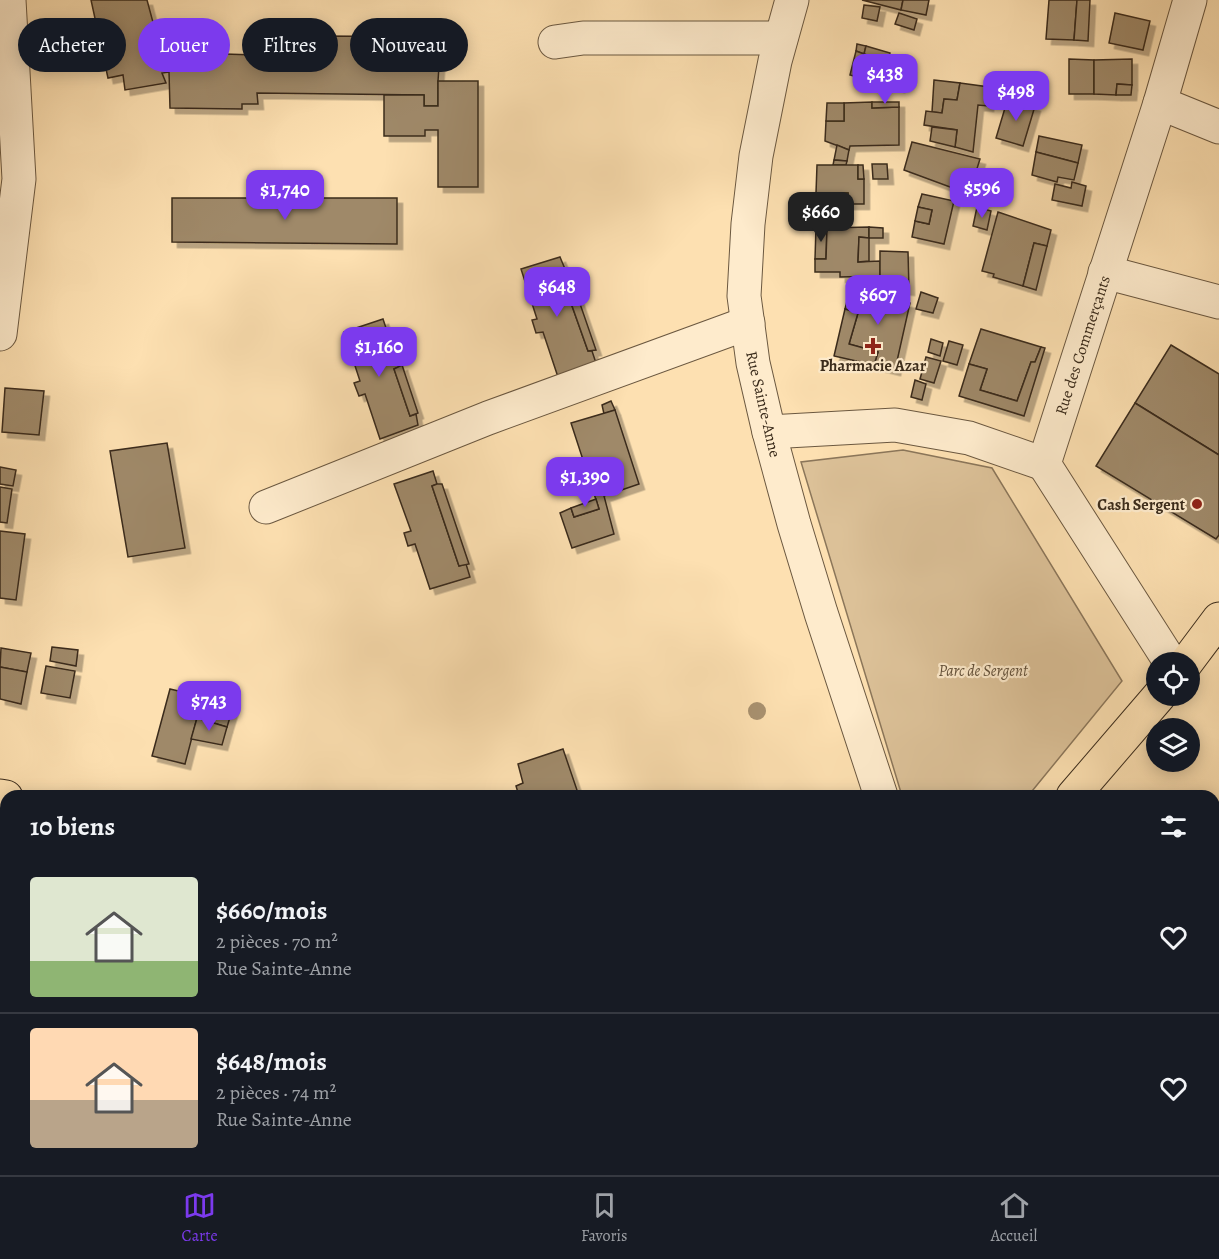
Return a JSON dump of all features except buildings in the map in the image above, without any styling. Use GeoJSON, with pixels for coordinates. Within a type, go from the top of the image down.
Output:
{"type":"FeatureCollection","features":[{"type":"Feature","properties":{"kind":"main road"},"geometry":{"type":"LineString","coordinates":[[1194,652],[1219,619]]}},
{"type":"Feature","properties":{"kind":"main road"},"geometry":{"type":"LineString","coordinates":[[1078,790],[1150,706]]}},
{"type":"Feature","properties":{"kind":"street"},"geometry":{"type":"LineString","coordinates":[[0,334],[19,179],[9,170],[6,72],[9,0]]}},
{"type":"Feature","properties":{"kind":"street","name":"Rue Sainte-Anne"},"geometry":{"type":"LineString","coordinates":[[792,0],[775,61],[756,156],[744,296],[753,363],[794,524],[879,790]]}},
{"type":"Feature","properties":{"kind":"street","name":"Rue des Commerçants"},"geometry":{"type":"LineString","coordinates":[[1044,464],[1160,103],[1190,0]]}},
{"type":"Feature","properties":{"kind":"street"},"geometry":{"type":"LineString","coordinates":[[555,42],[582,38],[781,38]]}},
{"type":"Feature","properties":{"kind":"street"},"geometry":{"type":"LineString","coordinates":[[1160,103],[1219,127]]}},
{"type":"Feature","properties":{"kind":"street"},"geometry":{"type":"LineString","coordinates":[[1105,272],[1219,302]]}},
{"type":"Feature","properties":{"kind":"street"},"geometry":{"type":"LineString","coordinates":[[266,507],[488,418],[748,323]]}},
{"type":"Feature","properties":{"kind":"street"},"geometry":{"type":"LineString","coordinates":[[769,432],[895,425],[969,438],[1044,464],[1164,652]]}},
{"type":"Feature","properties":{"kind":"green space","name":"Parc de Sergent"},"geometry":{"type":"Polygon","coordinates":[[[903,450],[992,468],[1122,681],[1033,790],[900,790],[801,462],[903,450]]]}},
{"type":"Feature","properties":{"kind":"place","name":"Pharmacie Azar"},"geometry":{"type":"Point","coordinates":[873,346]}},
{"type":"Feature","properties":{"kind":"place","name":"Cash Sergent"},"geometry":{"type":"Point","coordinates":[1197,504]}}]}
